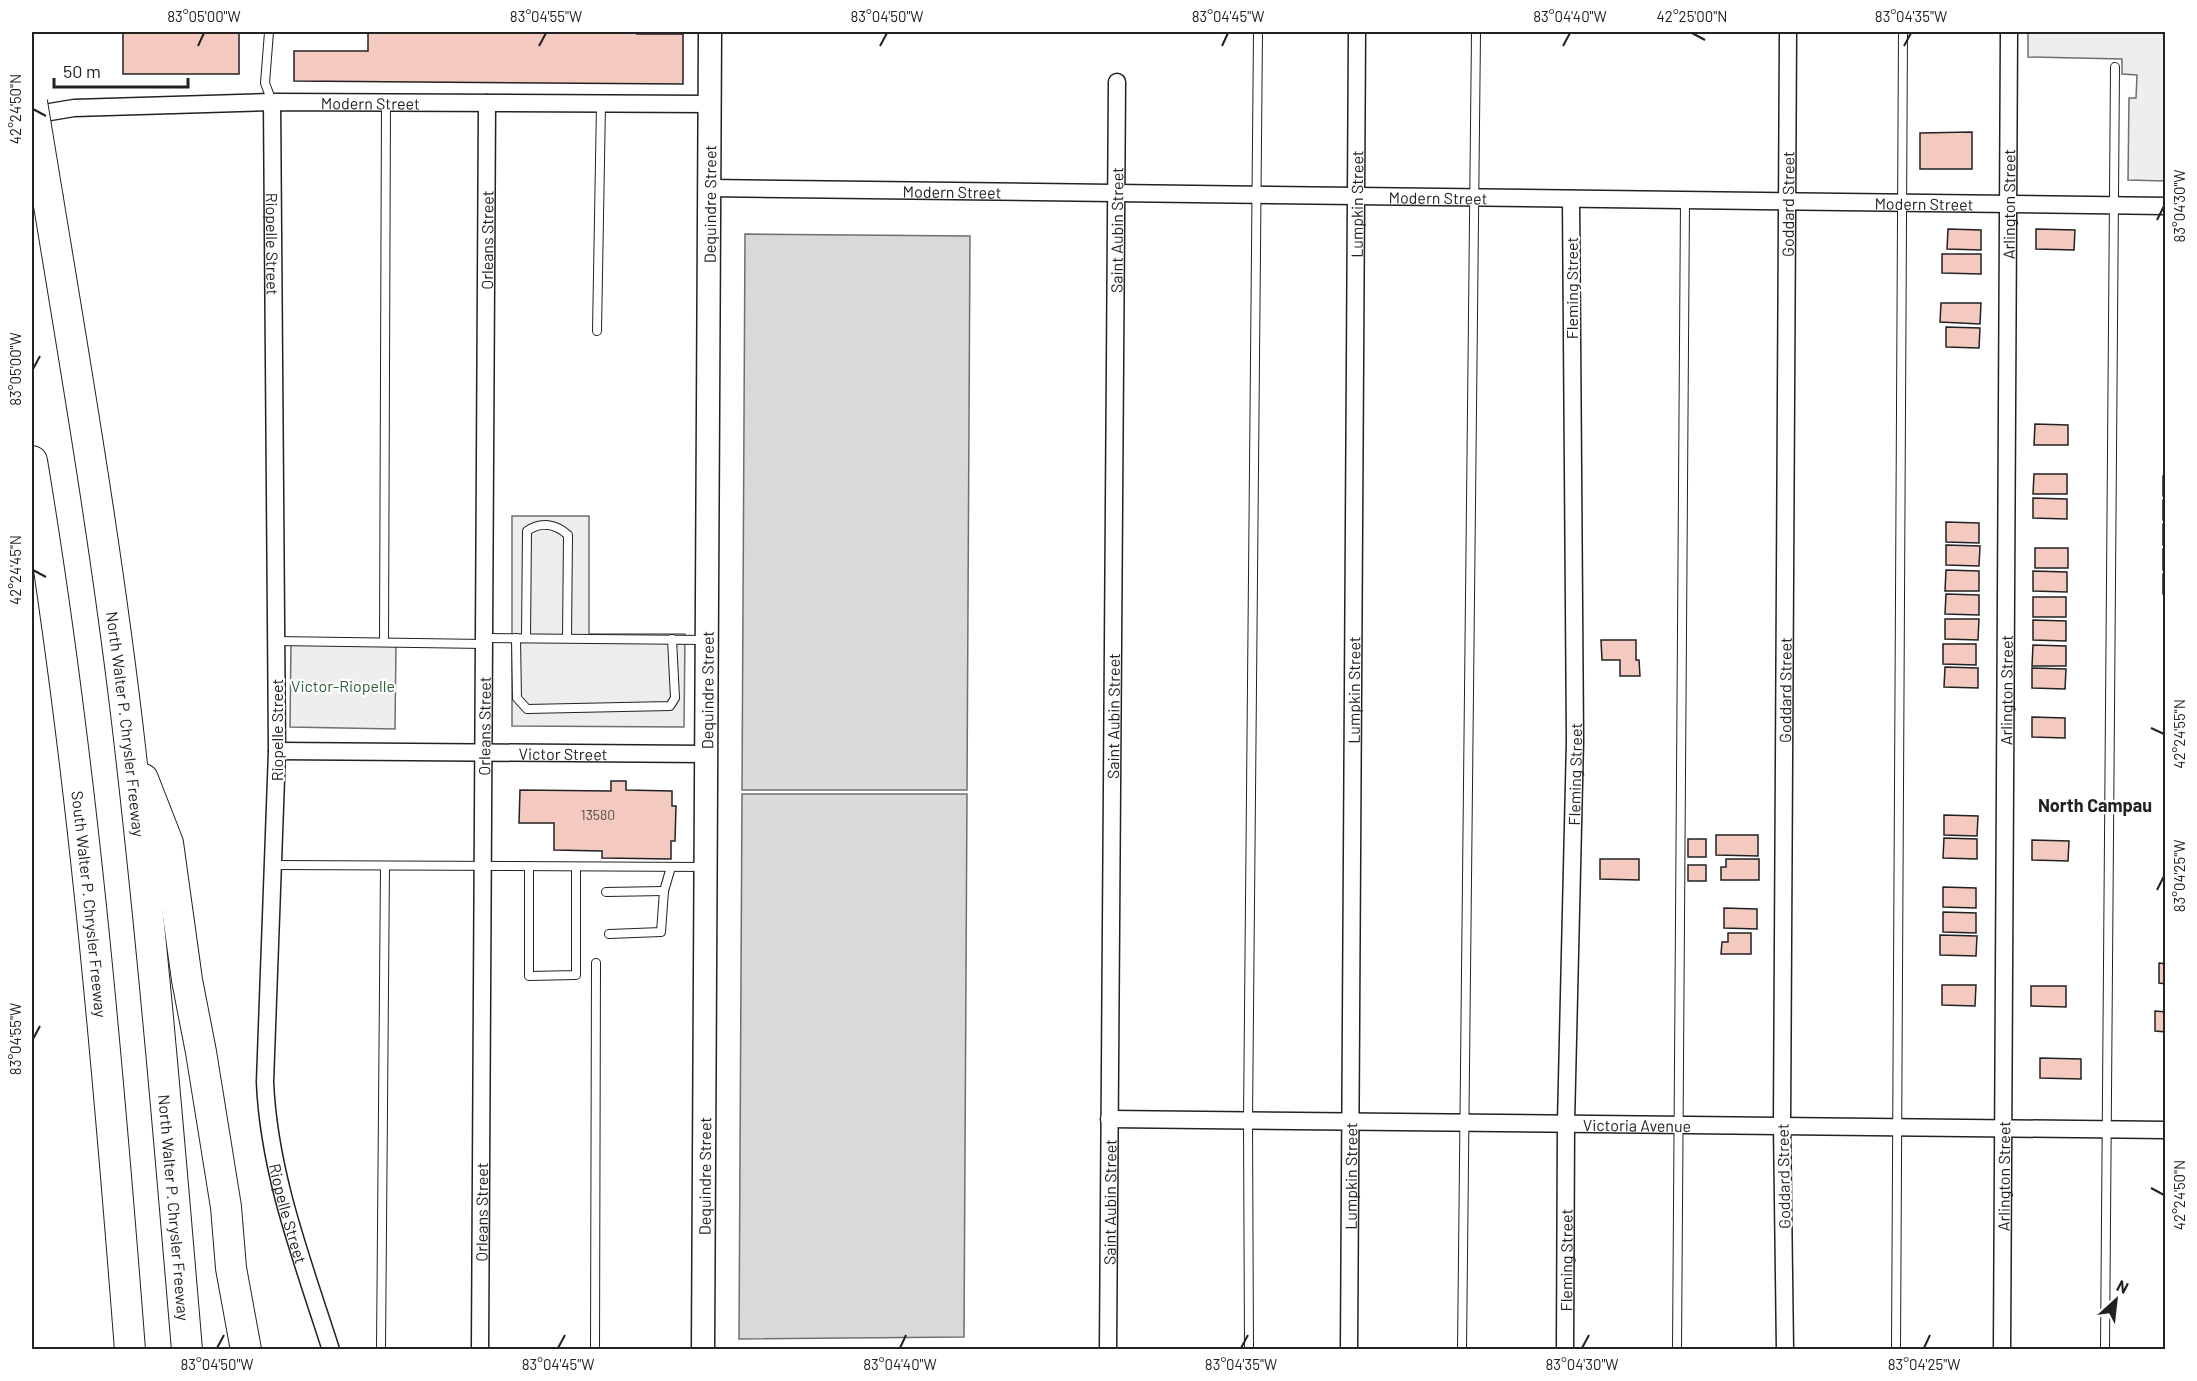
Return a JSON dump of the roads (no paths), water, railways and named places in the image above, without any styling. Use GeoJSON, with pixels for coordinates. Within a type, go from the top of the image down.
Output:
{"type":"FeatureCollection","features":[{"type":"Feature","properties":{"kind":"highway","name":"North Walter P. Chrysler Freeway"},"geometry":{"type":"LineString","coordinates":[[32,102],[90,452],[129,745],[169,1135],[187,1350]]}},
{"type":"Feature","properties":{"kind":"highway","name":"South Walter P. Chrysler Freeway"},"geometry":{"type":"LineString","coordinates":[[32,461],[50,572],[76,776],[102,1017],[130,1349]]}},
{"type":"Feature","properties":{"kind":"highway"},"geometry":{"type":"LineString","coordinates":[[129,745],[168,843],[187,980],[226,1207],[231,1268],[246,1350]]}},
{"type":"Feature","properties":{"kind":"highway"},"geometry":{"type":"LineString","coordinates":[[226,1207],[242,1264],[260,1350]]}},
{"type":"Feature","properties":{"kind":"street","name":"Dequindre Street"},"geometry":{"type":"LineString","coordinates":[[703,1350],[710,32]]}},
{"type":"Feature","properties":{"kind":"street","name":"Lumpkin Street"},"geometry":{"type":"LineString","coordinates":[[1349,1350],[1357,32]]}},
{"type":"Feature","properties":{"kind":"street","name":"Goddard Street"},"geometry":{"type":"LineString","coordinates":[[1785,1350],[1782,1125],[1788,32]]}},
{"type":"Feature","properties":{"kind":"street","name":"Arlington Street"},"geometry":{"type":"LineString","coordinates":[[2002,1350],[2009,32]]}},
{"type":"Feature","properties":{"kind":"street","name":"Saint Aubin Street"},"geometry":{"type":"LineString","coordinates":[[1108,1350],[1117,82]]}},
{"type":"Feature","properties":{"kind":"street","name":"Modern Street"},"geometry":{"type":"LineString","coordinates":[[32,115],[74,108],[272,102],[710,104]]}},
{"type":"Feature","properties":{"kind":"street","name":"Riopelle Street"},"geometry":{"type":"LineString","coordinates":[[272,102],[277,751],[265,1082],[269,1138],[282,1195],[331,1350]]}},
{"type":"Feature","properties":{"kind":"street","name":"Orleans Street"},"geometry":{"type":"LineString","coordinates":[[480,1350],[487,103]]}},
{"type":"Feature","properties":{"kind":"street","name":"Modern Street"},"geometry":{"type":"LineString","coordinates":[[709,188],[2166,206]]}},
{"type":"Feature","properties":{"kind":"street","name":"Fleming Street"},"geometry":{"type":"LineString","coordinates":[[1565,1350],[1566,1123],[1575,741],[1571,198]]}},
{"type":"Feature","properties":{"kind":"street","name":"Victor Street"},"geometry":{"type":"LineString","coordinates":[[277,751],[706,754]]}},
{"type":"Feature","properties":{"kind":"street","name":"Victoria Avenue"},"geometry":{"type":"LineString","coordinates":[[1109,1119],[2166,1130]]}},
{"type":"Feature","properties":{"kind":"lane"},"geometry":{"type":"LineString","coordinates":[[268,32],[265,83],[272,102]]}},
{"type":"Feature","properties":{"kind":"lane"},"geometry":{"type":"LineString","coordinates":[[1249,1350],[1248,1120],[1258,32]]}},
{"type":"Feature","properties":{"kind":"lane"},"geometry":{"type":"LineString","coordinates":[[1462,1350],[1476,32]]}},
{"type":"Feature","properties":{"kind":"lane"},"geometry":{"type":"LineString","coordinates":[[1896,1350],[1903,32]]}},
{"type":"Feature","properties":{"kind":"lane"},"geometry":{"type":"LineString","coordinates":[[2105,1350],[2115,67]]}},
{"type":"Feature","properties":{"kind":"lane"},"geometry":{"type":"LineString","coordinates":[[384,642],[386,102]]}},
{"type":"Feature","properties":{"kind":"lane"},"geometry":{"type":"LineString","coordinates":[[597,331],[601,104]]}},
{"type":"Feature","properties":{"kind":"lane"},"geometry":{"type":"LineString","coordinates":[[1677,1350],[1685,200]]}},
{"type":"Feature","properties":{"kind":"lane"},"geometry":{"type":"LineString","coordinates":[[526,638],[527,531],[535,525],[556,526],[568,535],[567,638]]}},
{"type":"Feature","properties":{"kind":"lane"},"geometry":{"type":"LineString","coordinates":[[276,641],[485,641],[516,638],[706,640]]}},
{"type":"Feature","properties":{"kind":"lane"},"geometry":{"type":"LineString","coordinates":[[516,638],[517,699],[527,709],[670,706],[675,698],[672,639]]}},
{"type":"Feature","properties":{"kind":"lane"},"geometry":{"type":"LineString","coordinates":[[273,865],[705,867]]}},
{"type":"Feature","properties":{"kind":"lane"},"geometry":{"type":"LineString","coordinates":[[381,1350],[385,866]]}},
{"type":"Feature","properties":{"kind":"lane"},"geometry":{"type":"LineString","coordinates":[[529,866],[529,976],[576,975],[576,867]]}},
{"type":"Feature","properties":{"kind":"lane"},"geometry":{"type":"LineString","coordinates":[[609,933],[662,932],[664,891],[671,867]]}},
{"type":"Feature","properties":{"kind":"lane"},"geometry":{"type":"LineString","coordinates":[[606,892],[664,891]]}},
{"type":"Feature","properties":{"kind":"lane"},"geometry":{"type":"LineString","coordinates":[[595,1350],[596,963]]}},
{"type":"Feature","properties":{"kind":"district","name":"North Campau"},"geometry":{"type":"Point","coordinates":[2095,805]}},
{"type":"Feature","properties":{"kind":"park label","name":"Victor-Riopelle"},"geometry":{"type":"Point","coordinates":[343,685]}}]}
